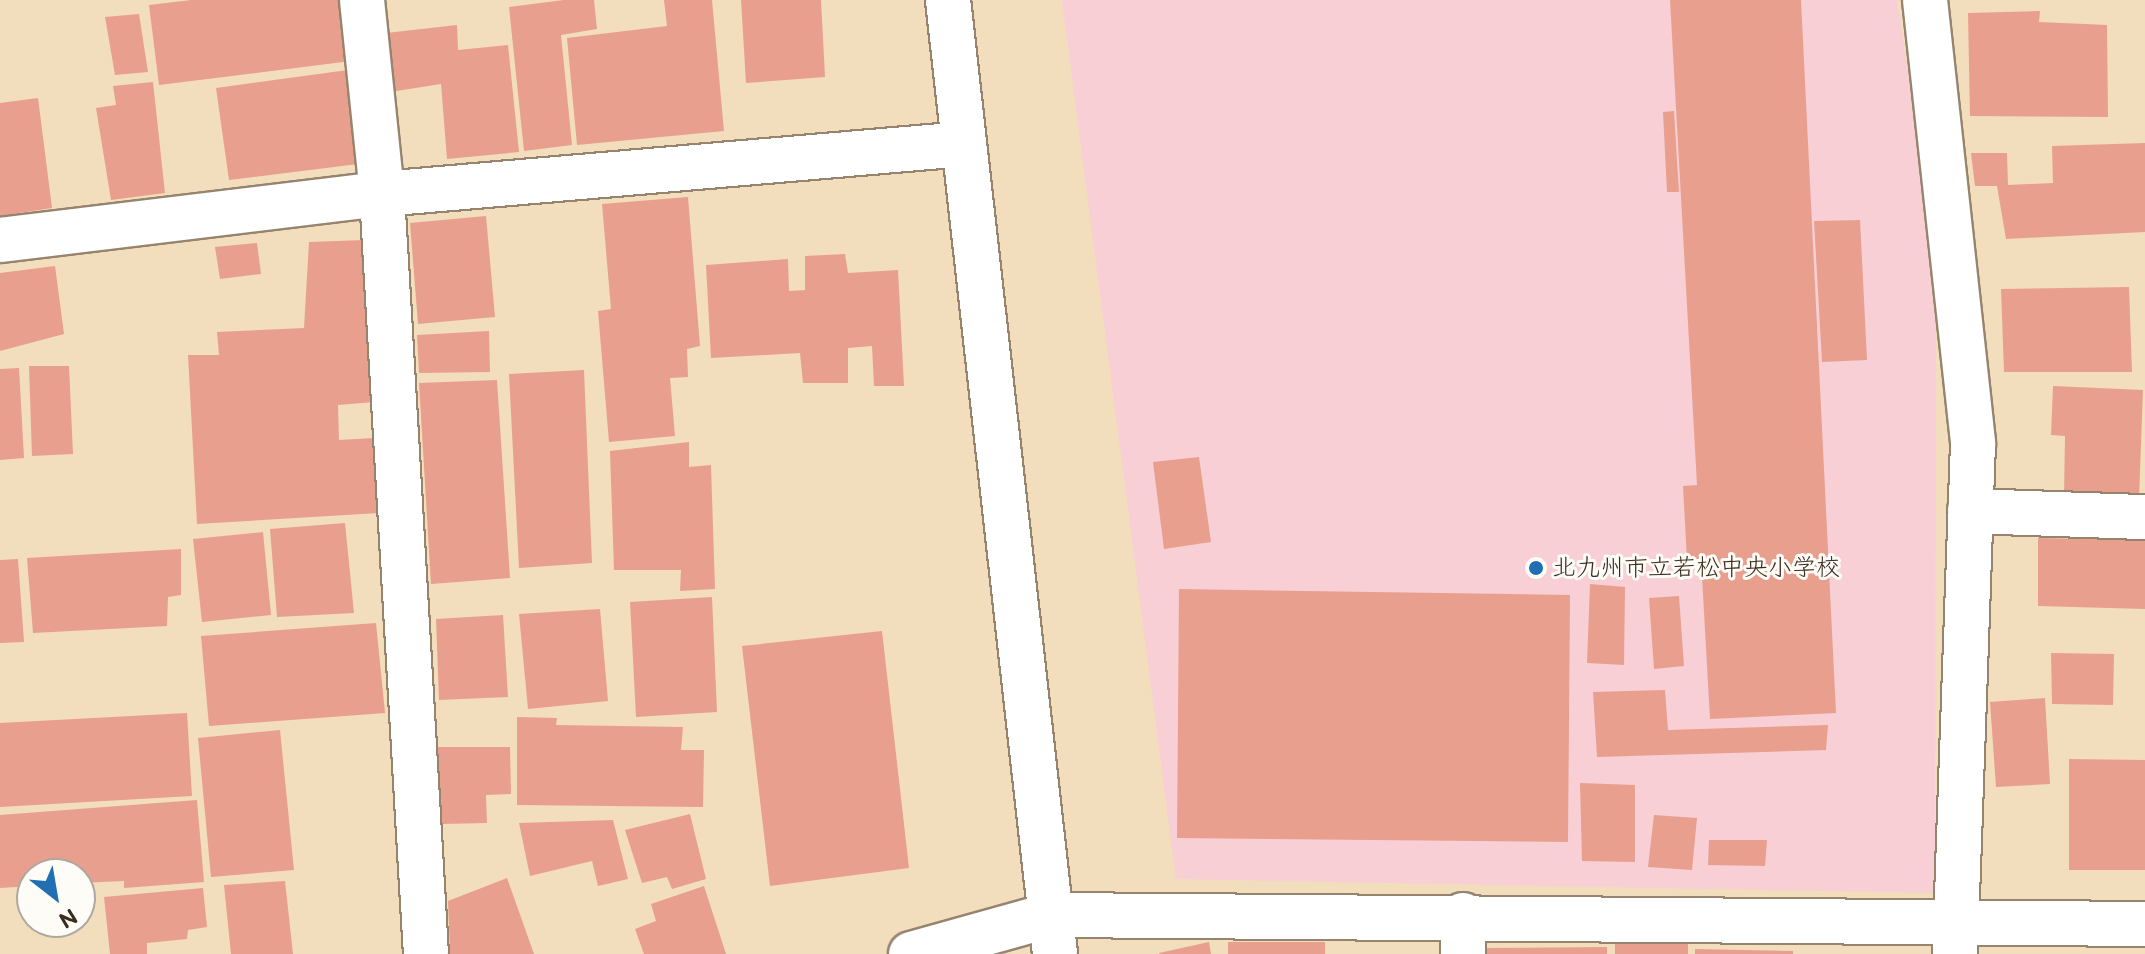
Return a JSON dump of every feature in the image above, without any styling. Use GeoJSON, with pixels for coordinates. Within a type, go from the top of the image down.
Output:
{"type":"FeatureCollection","features":[{"type":"Feature","properties":{"kind":"street"},"geometry":{"type":"LineString","coordinates":[[362,0],[382,194],[426,954]]}},
{"type":"Feature","properties":{"kind":"street"},"geometry":{"type":"LineString","coordinates":[[948,0],[1053,934]]}},
{"type":"Feature","properties":{"kind":"street"},"geometry":{"type":"LineString","coordinates":[[1925,0],[1973,443],[1955,938]]}},
{"type":"Feature","properties":{"kind":"street"},"geometry":{"type":"LineString","coordinates":[[0,240],[382,194],[964,144]]}},
{"type":"Feature","properties":{"kind":"street"},"geometry":{"type":"LineString","coordinates":[[1970,511],[2145,517]]}},
{"type":"Feature","properties":{"kind":"street"},"geometry":{"type":"LineString","coordinates":[[911,954],[1053,934],[1955,938],[2145,924]]}},
{"type":"Feature","properties":{"kind":"shaded area","name":"北九州市立若松中央小学校"},"geometry":{"type":"Polygon","coordinates":[[[1062,0],[1897,0],[1936,256],[1935,893],[1176,879],[1062,0]]]}},
{"type":"Feature","properties":{"kind":"building"},"geometry":{"type":"Polygon","coordinates":[[[191,0],[346,0],[351,61],[159,85],[149,5],[191,0]]]}},
{"type":"Feature","properties":{"kind":"building"},"geometry":{"type":"Polygon","coordinates":[[[564,0],[594,0],[597,29],[561,35],[572,145],[524,151],[509,7],[564,0]]]}},
{"type":"Feature","properties":{"kind":"building"},"geometry":{"type":"Polygon","coordinates":[[[664,0],[712,0],[724,131],[577,145],[567,38],[667,26],[664,0]]]}},
{"type":"Feature","properties":{"kind":"building"},"geometry":{"type":"Polygon","coordinates":[[[741,0],[821,0],[825,77],[746,83],[741,0]]]}},
{"type":"Feature","properties":{"kind":"building"},"geometry":{"type":"Polygon","coordinates":[[[1670,0],[1801,0],[1836,713],[1710,719],[1701,559],[1687,560],[1683,486],[1697,485],[1670,0]]]}},
{"type":"Feature","properties":{"kind":"building"},"geometry":{"type":"Polygon","coordinates":[[[2040,11],[2039,22],[2107,25],[2108,117],[1970,116],[1968,13],[2040,11]]]}},
{"type":"Feature","properties":{"kind":"building"},"geometry":{"type":"Polygon","coordinates":[[[139,14],[148,72],[115,75],[105,17],[139,14]]]}},
{"type":"Feature","properties":{"kind":"building"},"geometry":{"type":"Polygon","coordinates":[[[457,25],[458,50],[508,45],[519,152],[447,159],[441,84],[390,92],[386,33],[457,25]]]}},
{"type":"Feature","properties":{"kind":"building"},"geometry":{"type":"Polygon","coordinates":[[[348,70],[358,164],[229,180],[216,88],[348,70]]]}},
{"type":"Feature","properties":{"kind":"building"},"geometry":{"type":"Polygon","coordinates":[[[153,82],[165,193],[111,200],[96,108],[116,105],[113,86],[153,82]]]}},
{"type":"Feature","properties":{"kind":"building"},"geometry":{"type":"Polygon","coordinates":[[[38,98],[52,208],[0,216],[0,103],[38,98]]]}},
{"type":"Feature","properties":{"kind":"building"},"geometry":{"type":"Polygon","coordinates":[[[1674,111],[1679,192],[1667,192],[1663,112],[1674,111]]]}},
{"type":"Feature","properties":{"kind":"building"},"geometry":{"type":"Polygon","coordinates":[[[2145,143],[2145,232],[2006,239],[1997,186],[1975,186],[1971,153],[2007,153],[2008,185],[2053,183],[2052,146],[2145,143]]]}},
{"type":"Feature","properties":{"kind":"building"},"geometry":{"type":"Polygon","coordinates":[[[688,197],[700,346],[687,349],[688,377],[670,378],[675,436],[609,442],[598,311],[611,309],[602,204],[688,197]]]}},
{"type":"Feature","properties":{"kind":"building"},"geometry":{"type":"Polygon","coordinates":[[[486,216],[495,317],[418,324],[410,223],[486,216]]]}},
{"type":"Feature","properties":{"kind":"building"},"geometry":{"type":"Polygon","coordinates":[[[1860,220],[1867,360],[1822,362],[1814,221],[1860,220]]]}},
{"type":"Feature","properties":{"kind":"building"},"geometry":{"type":"Polygon","coordinates":[[[365,240],[374,402],[338,405],[339,440],[374,438],[379,513],[197,524],[188,355],[219,355],[217,332],[304,328],[309,242],[365,240]]]}},
{"type":"Feature","properties":{"kind":"building"},"geometry":{"type":"Polygon","coordinates":[[[257,243],[261,274],[220,279],[215,247],[257,243]]]}},
{"type":"Feature","properties":{"kind":"building"},"geometry":{"type":"Polygon","coordinates":[[[845,254],[848,273],[898,270],[904,386],[874,386],[872,346],[848,348],[848,383],[803,383],[800,353],[711,358],[706,265],[788,259],[789,291],[805,290],[805,256],[845,254]]]}},
{"type":"Feature","properties":{"kind":"building"},"geometry":{"type":"Polygon","coordinates":[[[55,266],[64,334],[0,351],[0,273],[55,266]]]}},
{"type":"Feature","properties":{"kind":"building"},"geometry":{"type":"Polygon","coordinates":[[[2129,287],[2132,372],[2004,372],[2001,289],[2129,287]]]}},
{"type":"Feature","properties":{"kind":"building"},"geometry":{"type":"Polygon","coordinates":[[[489,331],[490,372],[419,373],[417,335],[489,331]]]}},
{"type":"Feature","properties":{"kind":"building"},"geometry":{"type":"Polygon","coordinates":[[[29,366],[69,366],[73,454],[32,456],[29,366]]]}},
{"type":"Feature","properties":{"kind":"building"},"geometry":{"type":"Polygon","coordinates":[[[19,368],[24,458],[0,460],[0,369],[19,368]]]}},
{"type":"Feature","properties":{"kind":"building"},"geometry":{"type":"Polygon","coordinates":[[[584,370],[592,563],[519,568],[509,374],[584,370]]]}},
{"type":"Feature","properties":{"kind":"building"},"geometry":{"type":"Polygon","coordinates":[[[497,380],[510,578],[431,584],[419,383],[497,380]]]}},
{"type":"Feature","properties":{"kind":"building"},"geometry":{"type":"Polygon","coordinates":[[[2053,386],[2143,390],[2139,499],[2064,496],[2065,436],[2051,435],[2053,386]]]}},
{"type":"Feature","properties":{"kind":"building"},"geometry":{"type":"Polygon","coordinates":[[[689,442],[689,467],[711,465],[715,589],[680,591],[681,570],[614,570],[610,451],[689,442]]]}},
{"type":"Feature","properties":{"kind":"building"},"geometry":{"type":"Polygon","coordinates":[[[1199,457],[1211,542],[1164,549],[1153,462],[1199,457]]]}},
{"type":"Feature","properties":{"kind":"building"},"geometry":{"type":"Polygon","coordinates":[[[345,523],[354,613],[277,617],[270,529],[345,523]]]}},
{"type":"Feature","properties":{"kind":"building"},"geometry":{"type":"Polygon","coordinates":[[[263,532],[271,615],[202,622],[193,539],[263,532]]]}},
{"type":"Feature","properties":{"kind":"building"},"geometry":{"type":"Polygon","coordinates":[[[2038,538],[2145,540],[2145,609],[2038,606],[2038,538]]]}},
{"type":"Feature","properties":{"kind":"building"},"geometry":{"type":"Polygon","coordinates":[[[181,549],[181,595],[168,597],[167,626],[33,633],[27,558],[181,549]]]}},
{"type":"Feature","properties":{"kind":"building"},"geometry":{"type":"Polygon","coordinates":[[[18,559],[24,642],[0,643],[0,560],[18,559]]]}},
{"type":"Feature","properties":{"kind":"building"},"geometry":{"type":"Polygon","coordinates":[[[1590,584],[1625,587],[1624,665],[1587,663],[1590,584]]]}},
{"type":"Feature","properties":{"kind":"building"},"geometry":{"type":"Polygon","coordinates":[[[1179,589],[1570,595],[1568,842],[1177,838],[1179,589]]]}},
{"type":"Feature","properties":{"kind":"building"},"geometry":{"type":"Polygon","coordinates":[[[1679,596],[1684,666],[1654,669],[1649,598],[1679,596]]]}},
{"type":"Feature","properties":{"kind":"building"},"geometry":{"type":"Polygon","coordinates":[[[712,597],[717,712],[636,717],[630,602],[712,597]]]}},
{"type":"Feature","properties":{"kind":"building"},"geometry":{"type":"Polygon","coordinates":[[[600,609],[608,701],[528,709],[519,614],[600,609]]]}},
{"type":"Feature","properties":{"kind":"building"},"geometry":{"type":"Polygon","coordinates":[[[503,615],[508,697],[439,700],[436,619],[503,615]]]}},
{"type":"Feature","properties":{"kind":"building"},"geometry":{"type":"Polygon","coordinates":[[[376,623],[385,713],[209,726],[201,636],[376,623]]]}},
{"type":"Feature","properties":{"kind":"building"},"geometry":{"type":"Polygon","coordinates":[[[882,631],[909,868],[770,886],[742,646],[882,631]]]}},
{"type":"Feature","properties":{"kind":"building"},"geometry":{"type":"Polygon","coordinates":[[[2051,653],[2114,654],[2113,705],[2052,704],[2051,653]]]}},
{"type":"Feature","properties":{"kind":"building"},"geometry":{"type":"Polygon","coordinates":[[[1665,690],[1668,730],[1828,725],[1826,750],[1597,757],[1593,692],[1665,690]]]}},
{"type":"Feature","properties":{"kind":"building"},"geometry":{"type":"Polygon","coordinates":[[[2045,698],[2050,784],[1996,787],[1990,702],[2045,698]]]}},
{"type":"Feature","properties":{"kind":"building"},"geometry":{"type":"Polygon","coordinates":[[[187,713],[192,796],[0,807],[0,723],[187,713]]]}},
{"type":"Feature","properties":{"kind":"building"},"geometry":{"type":"Polygon","coordinates":[[[517,717],[557,718],[556,725],[683,727],[681,750],[704,750],[703,807],[517,805],[517,717]]]}},
{"type":"Feature","properties":{"kind":"building"},"geometry":{"type":"Polygon","coordinates":[[[280,730],[294,870],[211,877],[198,738],[280,730]]]}},
{"type":"Feature","properties":{"kind":"building"},"geometry":{"type":"Polygon","coordinates":[[[437,747],[510,747],[511,794],[486,795],[487,823],[440,824],[437,747]]]}},
{"type":"Feature","properties":{"kind":"building"},"geometry":{"type":"Polygon","coordinates":[[[2069,759],[2145,760],[2145,870],[2069,870],[2069,759]]]}},
{"type":"Feature","properties":{"kind":"building"},"geometry":{"type":"Polygon","coordinates":[[[1580,783],[1635,785],[1635,862],[1582,861],[1580,783]]]}},
{"type":"Feature","properties":{"kind":"building"},"geometry":{"type":"Polygon","coordinates":[[[197,800],[204,882],[124,888],[124,881],[96,882],[96,858],[16,858],[16,887],[0,888],[0,815],[197,800]]]}},
{"type":"Feature","properties":{"kind":"building"},"geometry":{"type":"Polygon","coordinates":[[[690,814],[706,879],[672,889],[667,877],[642,883],[625,830],[690,814]]]}},
{"type":"Feature","properties":{"kind":"building"},"geometry":{"type":"Polygon","coordinates":[[[1654,815],[1697,818],[1692,870],[1648,867],[1654,815]]]}},
{"type":"Feature","properties":{"kind":"building"},"geometry":{"type":"Polygon","coordinates":[[[613,820],[628,879],[598,886],[592,861],[530,876],[519,823],[613,820]]]}},
{"type":"Feature","properties":{"kind":"building"},"geometry":{"type":"Polygon","coordinates":[[[1709,840],[1767,840],[1765,866],[1708,865],[1709,840]]]}},
{"type":"Feature","properties":{"kind":"building"},"geometry":{"type":"Polygon","coordinates":[[[507,878],[534,954],[450,954],[448,901],[507,878]]]}},
{"type":"Feature","properties":{"kind":"building"},"geometry":{"type":"Polygon","coordinates":[[[285,881],[293,954],[231,954],[224,885],[285,881]]]}},
{"type":"Feature","properties":{"kind":"building"},"geometry":{"type":"Polygon","coordinates":[[[704,886],[726,954],[644,954],[635,929],[656,921],[651,904],[704,886]]]}},
{"type":"Feature","properties":{"kind":"building"},"geometry":{"type":"Polygon","coordinates":[[[203,888],[207,927],[188,930],[187,939],[147,943],[147,954],[110,954],[104,897],[203,888]]]}},
{"type":"Feature","properties":{"kind":"building"},"geometry":{"type":"Polygon","coordinates":[[[1209,942],[1211,954],[1159,954],[1159,953],[1209,942]]]}},
{"type":"Feature","properties":{"kind":"building"},"geometry":{"type":"Polygon","coordinates":[[[1228,942],[1325,942],[1325,954],[1228,954],[1228,942]]]}},
{"type":"Feature","properties":{"kind":"building"},"geometry":{"type":"Polygon","coordinates":[[[1688,943],[1688,954],[1615,954],[1615,944],[1688,943]]]}},
{"type":"Feature","properties":{"kind":"building"},"geometry":{"type":"Polygon","coordinates":[[[1607,947],[1607,954],[1486,954],[1485,948],[1607,947]]]}},
{"type":"Feature","properties":{"kind":"building"},"geometry":{"type":"Polygon","coordinates":[[[1695,949],[1793,951],[1793,954],[1695,954],[1695,949]]]}},
{"type":"Feature","properties":{"kind":"place","name":"北九州市立若松中央小学校"},"geometry":{"type":"Point","coordinates":[1536,568]}}]}
